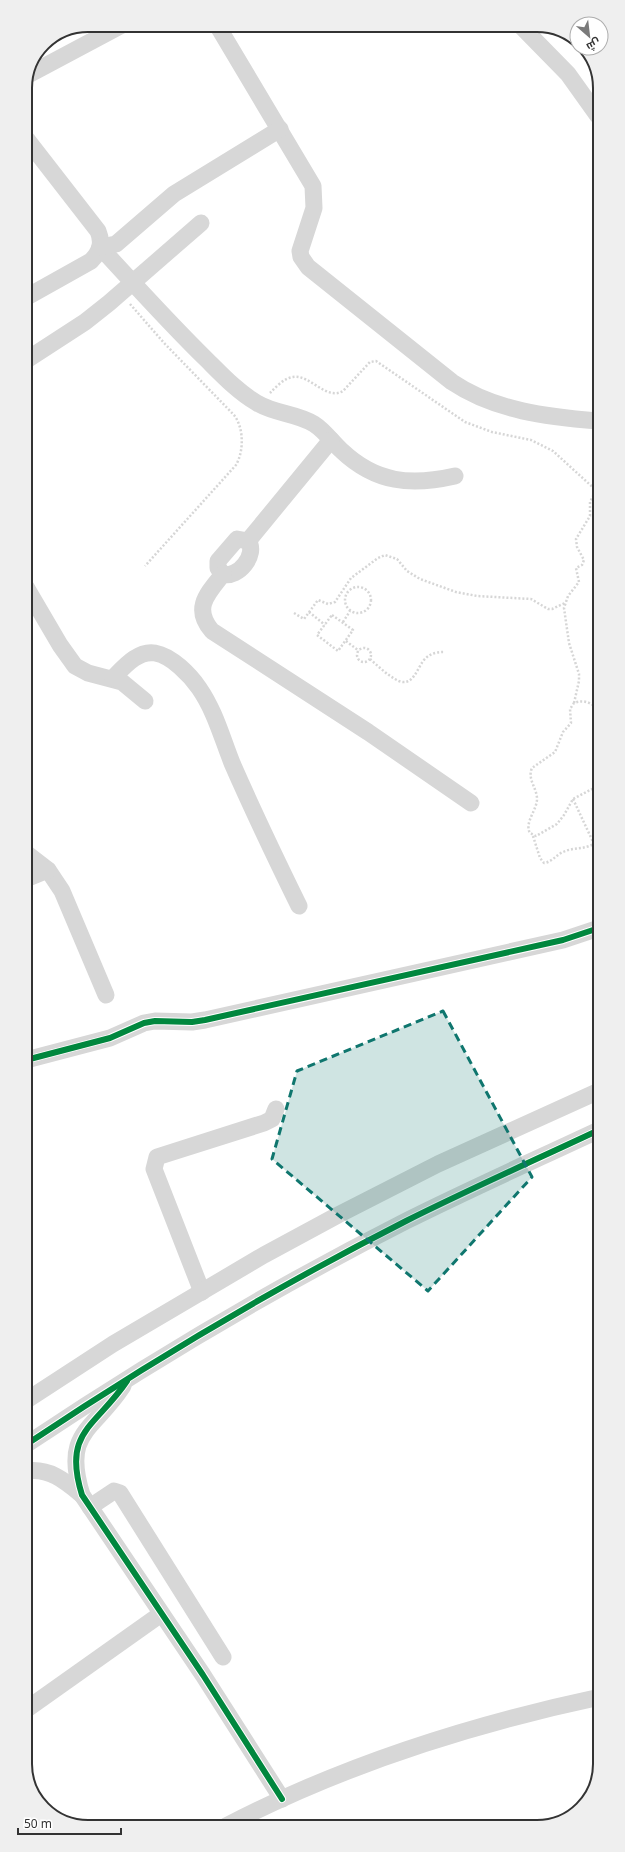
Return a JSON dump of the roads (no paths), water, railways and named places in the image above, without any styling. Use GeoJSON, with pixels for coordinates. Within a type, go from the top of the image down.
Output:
{"type":"FeatureCollection","features":[{"type":"Feature","properties":{"kind":"street"},"geometry":{"type":"LineString","coordinates":[[35,72],[109,32]]}},
{"type":"Feature","properties":{"kind":"street"},"geometry":{"type":"LineString","coordinates":[[221,32],[310,180],[314,193],[314,208],[300,250],[301,257],[308,267],[452,382],[476,397],[515,409],[593,420]]}},
{"type":"Feature","properties":{"kind":"street"},"geometry":{"type":"LineString","coordinates":[[527,32],[568,74],[593,109]]}},
{"type":"Feature","properties":{"kind":"street"},"geometry":{"type":"LineString","coordinates":[[32,294],[91,261],[100,247],[116,244],[174,194],[280,129]]}},
{"type":"Feature","properties":{"kind":"street"},"geometry":{"type":"LineString","coordinates":[[32,147],[98,231],[100,247],[127,289],[257,403],[280,413],[304,419],[314,424],[352,460],[365,468],[390,479],[414,482],[455,476]]}},
{"type":"Feature","properties":{"kind":"street"},"geometry":{"type":"LineString","coordinates":[[32,356],[85,322],[127,289],[201,223]]}},
{"type":"Feature","properties":{"kind":"street"},"geometry":{"type":"LineString","coordinates":[[332,440],[248,541],[241,538],[233,541],[220,557],[217,565],[223,574],[206,594],[203,614],[212,631],[368,732],[471,804]]}},
{"type":"Feature","properties":{"kind":"street"},"geometry":{"type":"LineString","coordinates":[[32,597],[70,660],[88,673],[113,678],[122,682],[146,701]]}},
{"type":"Feature","properties":{"kind":"street"},"geometry":{"type":"LineString","coordinates":[[113,678],[134,658],[151,652],[162,655],[172,661],[191,678],[212,709],[232,762],[299,906]]}},
{"type":"Feature","properties":{"kind":"street"},"geometry":{"type":"LineString","coordinates":[[32,858],[48,870],[62,891],[106,995]]}},
{"type":"Feature","properties":{"kind":"street"},"geometry":{"type":"LineString","coordinates":[[32,877],[48,870]]}},
{"type":"Feature","properties":{"kind":"street"},"geometry":{"type":"LineString","coordinates":[[32,1058],[110,1038],[144,1022],[192,1022],[205,1020],[564,940],[593,930]]}},
{"type":"Feature","properties":{"kind":"street"},"geometry":{"type":"LineString","coordinates":[[32,1397],[113,1344],[271,1252],[388,1189],[593,1094]]}},
{"type":"Feature","properties":{"kind":"street"},"geometry":{"type":"LineString","coordinates":[[202,1292],[154,1169],[157,1158],[264,1124],[272,1119],[276,1109]]}},
{"type":"Feature","properties":{"kind":"street"},"geometry":{"type":"LineString","coordinates":[[32,1441],[129,1378],[355,1248],[455,1197],[593,1133]]}},
{"type":"Feature","properties":{"kind":"street"},"geometry":{"type":"LineString","coordinates":[[86,1501],[75,1467],[78,1446],[88,1427],[112,1402],[129,1378]]}},
{"type":"Feature","properties":{"kind":"street"},"geometry":{"type":"LineString","coordinates":[[32,1471],[46,1472],[58,1476],[86,1501],[215,1693],[282,1799]]}},
{"type":"Feature","properties":{"kind":"street"},"geometry":{"type":"LineString","coordinates":[[86,1501],[114,1491],[120,1493],[223,1657]]}},
{"type":"Feature","properties":{"kind":"street"},"geometry":{"type":"LineString","coordinates":[[32,1705],[161,1614]]}},
{"type":"Feature","properties":{"kind":"street"},"geometry":{"type":"LineString","coordinates":[[238,1820],[282,1799],[370,1764],[426,1745],[523,1716],[593,1699]]}}]}
